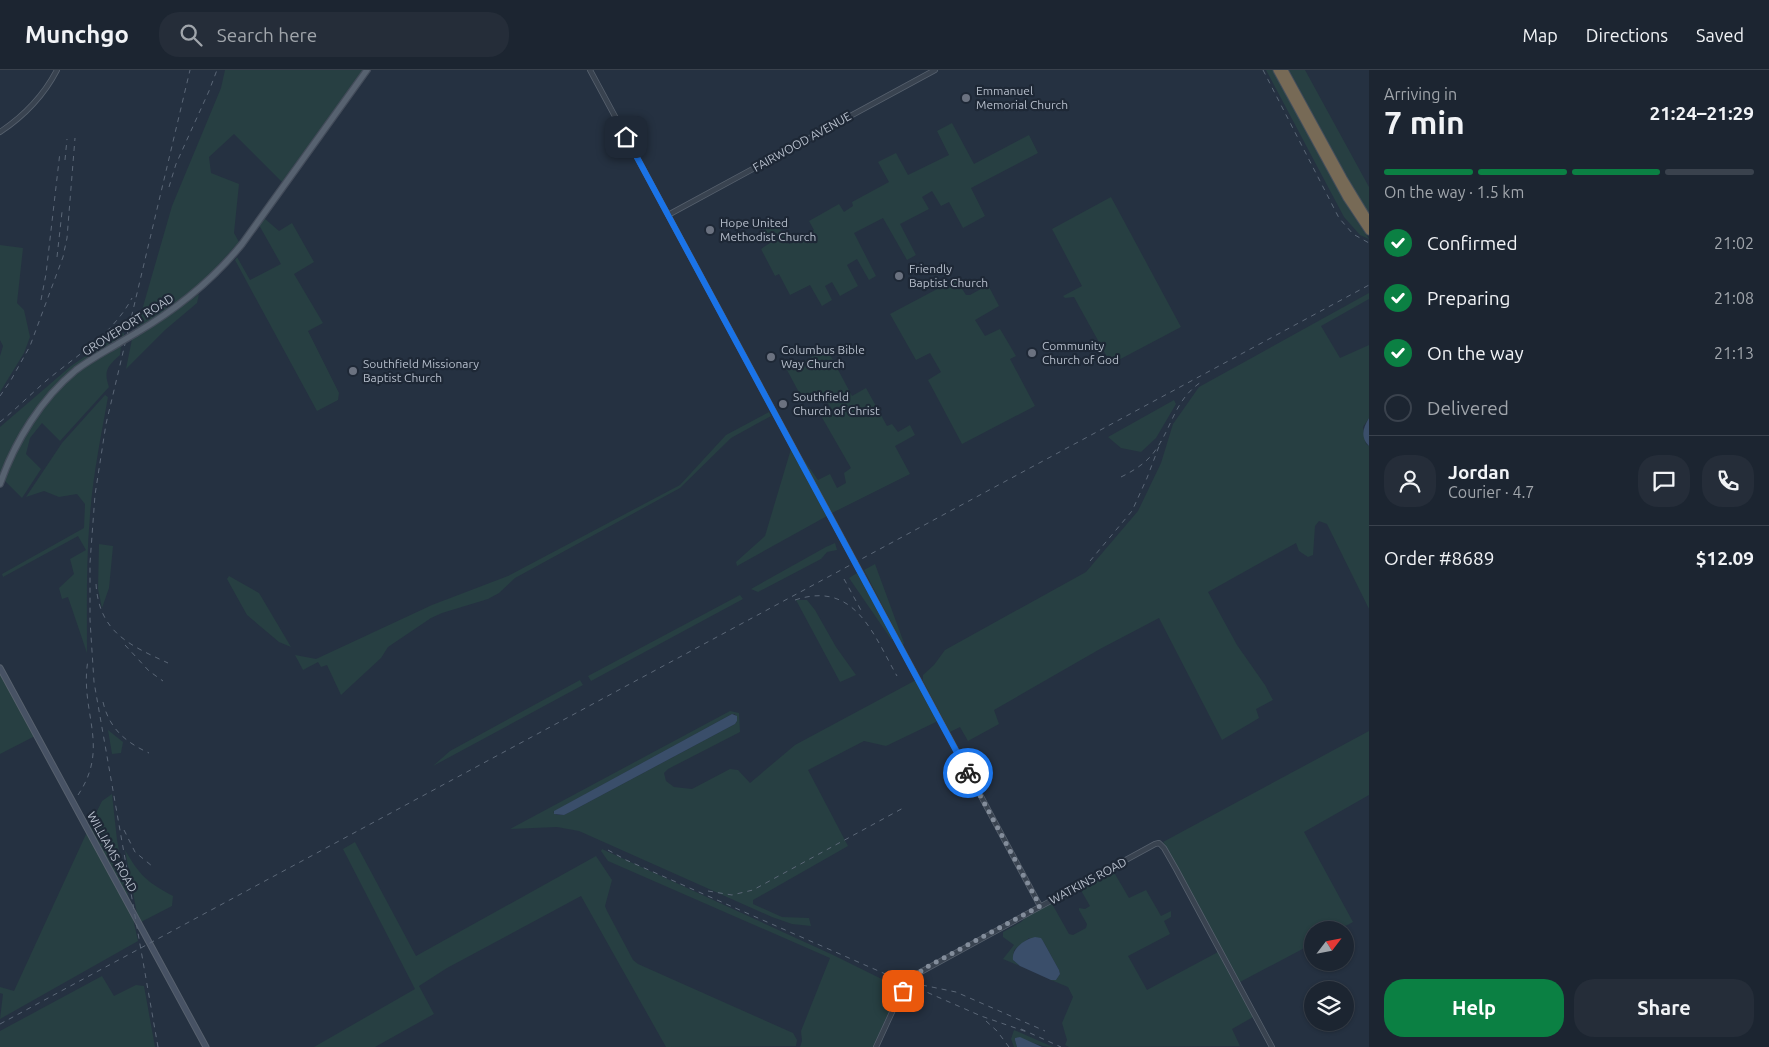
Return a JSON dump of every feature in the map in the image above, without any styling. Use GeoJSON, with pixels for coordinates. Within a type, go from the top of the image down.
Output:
{"type":"FeatureCollection","features":[{"type":"Feature","properties":{"kind":"highway"},"geometry":{"type":"LineString","coordinates":[[1277,70],[1347,198],[1368,226]]}},
{"type":"Feature","properties":{"kind":"highway"},"geometry":{"type":"LineString","coordinates":[[1284,70],[1368,226]]}},
{"type":"Feature","properties":{"kind":"main road","name":"GROVEPORT ROAD"},"geometry":{"type":"LineString","coordinates":[[0,484],[18,444],[34,417],[65,380],[81,366],[178,307],[201,288],[226,263],[246,239],[368,70]]}},
{"type":"Feature","properties":{"kind":"main road","name":"WILLIAMS ROAD"},"geometry":{"type":"LineString","coordinates":[[0,668],[206,1047]]}},
{"type":"Feature","properties":{"kind":"street"},"geometry":{"type":"LineString","coordinates":[[0,132],[15,122],[33,104],[46,89],[57,70]]}},
{"type":"Feature","properties":{"kind":"street","name":"WATKINS ROAD"},"geometry":{"type":"LineString","coordinates":[[590,70],[1040,906],[1156,844],[1162,845],[1272,1047]]}},
{"type":"Feature","properties":{"kind":"street","name":"FAIRWOOD AVENUE"},"geometry":{"type":"LineString","coordinates":[[668,215],[935,70]]}},
{"type":"Feature","properties":{"kind":"street"},"geometry":{"type":"LineString","coordinates":[[876,1047],[899,997],[917,974],[1040,906]]}},
{"type":"Feature","properties":{"kind":"green space"},"geometry":{"type":"Polygon","coordinates":[[[225,70],[363,70],[282,182],[234,134],[209,157],[211,173],[239,184],[234,233],[239,242],[202,283],[179,302],[136,331],[172,206],[221,88],[225,70]]]}},
{"type":"Feature","properties":{"kind":"green space"},"geometry":{"type":"Polygon","coordinates":[[[1266,70],[1273,70],[1351,212],[1369,239],[1360,235],[1344,217],[1266,70]]]}},
{"type":"Feature","properties":{"kind":"green space"},"geometry":{"type":"Polygon","coordinates":[[[1289,70],[1305,70],[1369,187],[1369,214],[1351,185],[1289,70]]]}},
{"type":"Feature","properties":{"kind":"green space"},"geometry":{"type":"Polygon","coordinates":[[[952,123],[974,164],[1029,135],[1038,153],[971,188],[985,216],[963,228],[949,202],[941,206],[932,191],[922,197],[929,209],[900,224],[916,255],[907,260],[883,218],[854,233],[876,276],[869,280],[857,259],[847,265],[858,286],[840,296],[832,282],[825,286],[832,300],[822,306],[810,285],[790,295],[779,274],[775,276],[761,249],[770,243],[762,226],[774,219],[789,244],[814,230],[809,221],[839,204],[844,212],[853,206],[852,202],[889,182],[878,162],[896,153],[908,175],[949,155],[937,131],[952,123]]]}},
{"type":"Feature","properties":{"kind":"green space"},"geometry":{"type":"Polygon","coordinates":[[[1111,197],[1181,327],[1111,364],[1074,297],[1065,298],[1063,296],[1082,286],[1052,229],[1111,197]]]}},
{"type":"Feature","properties":{"kind":"green space"},"geometry":{"type":"Polygon","coordinates":[[[264,218],[279,231],[292,223],[314,262],[294,274],[323,323],[308,331],[339,393],[338,400],[317,411],[235,260],[237,257],[250,280],[281,264],[259,225],[264,218]]]}},
{"type":"Feature","properties":{"kind":"green space"},"geometry":{"type":"Polygon","coordinates":[[[0,245],[23,248],[17,303],[24,310],[30,337],[24,353],[0,392],[0,356],[3,346],[0,340],[0,245]]]}},
{"type":"Feature","properties":{"kind":"green space"},"geometry":{"type":"Polygon","coordinates":[[[956,279],[966,295],[970,295],[988,285],[999,306],[975,320],[985,336],[1000,329],[1016,356],[1010,359],[1035,406],[962,444],[928,380],[941,372],[930,353],[916,360],[890,314],[956,279]]]}},
{"type":"Feature","properties":{"kind":"green space"},"geometry":{"type":"Polygon","coordinates":[[[1369,293],[1369,299],[1321,326],[1340,358],[1369,345],[1369,418],[1363,427],[1366,444],[1369,446],[1369,609],[1327,524],[1319,521],[1315,526],[1313,555],[1308,557],[1299,551],[1296,543],[1208,592],[1237,645],[1265,685],[1273,700],[1256,709],[1259,718],[1222,740],[1159,618],[1100,649],[994,710],[999,724],[968,741],[960,727],[950,732],[923,681],[923,675],[934,665],[945,650],[1086,572],[1138,511],[1161,463],[1173,424],[1199,387],[1369,293]]]}},
{"type":"Feature","properties":{"kind":"green space"},"geometry":{"type":"Polygon","coordinates":[[[199,294],[197,303],[165,330],[126,369],[132,339],[169,316],[199,294]]]}},
{"type":"Feature","properties":{"kind":"green space"},"geometry":{"type":"Polygon","coordinates":[[[124,333],[124,337],[75,367],[51,391],[32,417],[0,476],[0,427],[71,366],[115,336],[124,333]]]}},
{"type":"Feature","properties":{"kind":"green space"},"geometry":{"type":"Polygon","coordinates":[[[121,346],[120,355],[110,365],[107,372],[106,376],[109,387],[60,441],[42,423],[30,438],[26,454],[41,469],[22,498],[4,480],[18,449],[35,420],[68,381],[90,363],[121,346]]]}},
{"type":"Feature","properties":{"kind":"green space"},"geometry":{"type":"Polygon","coordinates":[[[827,349],[852,396],[866,388],[887,426],[892,424],[898,432],[910,425],[915,435],[895,446],[910,474],[832,513],[802,457],[818,480],[830,474],[837,488],[846,483],[844,473],[851,468],[820,414],[831,408],[821,391],[803,400],[787,370],[827,349]]]}},
{"type":"Feature","properties":{"kind":"green space"},"geometry":{"type":"Polygon","coordinates":[[[105,395],[108,397],[91,500],[87,584],[87,653],[68,597],[62,599],[59,588],[74,574],[70,559],[86,550],[78,536],[3,577],[2,574],[84,528],[85,504],[77,494],[59,497],[44,491],[26,497],[62,443],[105,395]]]}},
{"type":"Feature","properties":{"kind":"green space"},"geometry":{"type":"Polygon","coordinates":[[[1174,400],[1176,404],[1156,438],[1141,452],[1121,448],[1108,437],[1174,400]]]}},
{"type":"Feature","properties":{"kind":"green space"},"geometry":{"type":"Polygon","coordinates":[[[769,412],[771,416],[731,438],[680,488],[515,578],[499,593],[488,599],[431,618],[388,647],[381,658],[341,695],[327,665],[321,667],[318,662],[303,670],[295,655],[316,659],[432,605],[508,576],[680,485],[726,435],[769,412]]]}},
{"type":"Feature","properties":{"kind":"green space"},"geometry":{"type":"Polygon","coordinates":[[[791,449],[827,516],[737,566],[736,562],[765,536],[791,449]]]}},
{"type":"Feature","properties":{"kind":"green space"},"geometry":{"type":"Polygon","coordinates":[[[835,543],[837,550],[827,552],[821,559],[758,592],[751,589],[826,547],[835,543]]]}},
{"type":"Feature","properties":{"kind":"green space"},"geometry":{"type":"Polygon","coordinates":[[[99,544],[113,546],[109,588],[102,608],[98,589],[99,544]]]}},
{"type":"Feature","properties":{"kind":"green space"},"geometry":{"type":"Polygon","coordinates":[[[875,564],[904,643],[903,645],[864,570],[875,564]]]}},
{"type":"Feature","properties":{"kind":"green space"},"geometry":{"type":"Polygon","coordinates":[[[857,573],[895,640],[891,639],[849,578],[857,573]]]}},
{"type":"Feature","properties":{"kind":"green space"},"geometry":{"type":"Polygon","coordinates":[[[229,576],[259,593],[291,647],[279,642],[247,615],[227,579],[229,576]]]}},
{"type":"Feature","properties":{"kind":"green space"},"geometry":{"type":"Polygon","coordinates":[[[740,595],[743,599],[591,681],[588,676],[740,595]]]}},
{"type":"Feature","properties":{"kind":"green space"},"geometry":{"type":"Polygon","coordinates":[[[796,600],[807,600],[815,610],[836,647],[856,675],[840,682],[796,600]]]}},
{"type":"Feature","properties":{"kind":"green space"},"geometry":{"type":"Polygon","coordinates":[[[0,671],[35,736],[0,754],[0,671]]]}},
{"type":"Feature","properties":{"kind":"green space"},"geometry":{"type":"Polygon","coordinates":[[[580,680],[583,685],[433,766],[450,751],[580,680]]]}},
{"type":"Feature","properties":{"kind":"green space"},"geometry":{"type":"Polygon","coordinates":[[[916,680],[938,721],[886,746],[864,741],[808,770],[848,846],[753,900],[753,904],[782,917],[809,918],[811,926],[792,924],[772,917],[579,831],[557,827],[510,829],[730,711],[739,713],[740,732],[668,769],[664,773],[666,781],[674,787],[692,789],[730,769],[738,770],[750,783],[795,745],[916,680]],[[735,714],[553,812],[557,815],[563,815],[572,811],[735,724],[737,721],[735,714]]]}},
{"type":"Feature","properties":{"kind":"green space"},"geometry":{"type":"Polygon","coordinates":[[[108,730],[123,742],[121,753],[112,754],[108,730]]]}},
{"type":"Feature","properties":{"kind":"green space"},"geometry":{"type":"Polygon","coordinates":[[[1369,731],[1369,795],[1304,832],[1352,921],[1304,921],[1304,948],[1240,982],[1163,842],[1369,731]]]}},
{"type":"Feature","properties":{"kind":"green space"},"geometry":{"type":"Polygon","coordinates":[[[112,794],[117,840],[129,900],[89,827],[102,801],[112,794]]]}},
{"type":"Feature","properties":{"kind":"green space"},"geometry":{"type":"Polygon","coordinates":[[[87,832],[132,914],[138,941],[0,1019],[3,994],[0,993],[0,987],[14,991],[87,832]]]}},
{"type":"Feature","properties":{"kind":"green space"},"geometry":{"type":"Polygon","coordinates":[[[355,842],[416,956],[596,856],[612,880],[605,906],[633,960],[638,964],[793,1033],[797,1040],[796,1046],[666,1047],[581,896],[447,968],[419,986],[434,1014],[375,1047],[314,1047],[415,989],[343,849],[355,842]]]}},
{"type":"Feature","properties":{"kind":"green space"},"geometry":{"type":"Polygon","coordinates":[[[602,849],[833,955],[900,988],[873,1047],[800,1047],[802,1041],[801,1031],[830,958],[608,861],[601,851],[602,849]]]}},
{"type":"Feature","properties":{"kind":"green space"},"geometry":{"type":"Polygon","coordinates":[[[125,850],[145,878],[173,896],[172,906],[141,922],[137,914],[125,850]]]}},
{"type":"Feature","properties":{"kind":"green space"},"geometry":{"type":"Polygon","coordinates":[[[1112,869],[1129,898],[1146,890],[1161,916],[1171,911],[1171,917],[1164,921],[1170,934],[1128,956],[1147,990],[1218,952],[1253,1017],[1232,1029],[1240,1046],[1069,1047],[1065,1045],[1067,1040],[1062,1023],[1073,997],[1068,987],[1051,980],[1056,980],[1060,974],[1059,970],[1043,941],[1029,938],[1014,950],[1013,960],[1020,966],[1003,959],[1014,945],[1003,937],[1003,932],[1021,922],[1030,913],[1051,902],[1069,934],[1073,935],[1086,928],[1087,924],[1079,908],[1085,909],[1090,906],[1079,887],[1112,869]]]}},
{"type":"Feature","properties":{"kind":"green space"},"geometry":{"type":"Polygon","coordinates":[[[102,976],[114,996],[136,985],[144,986],[155,1047],[0,1047],[0,1031],[102,976]]]}},
{"type":"Feature","properties":{"kind":"green space"},"geometry":{"type":"Polygon","coordinates":[[[1014,1030],[1053,1047],[1015,1040],[1017,1047],[1014,1047],[1011,1039],[1014,1030]]]}},
{"type":"Feature","properties":{"kind":"water"},"geometry":{"type":"Polygon","coordinates":[[[1369,418],[1369,446],[1364,439],[1363,432],[1369,418]]]}},
{"type":"Feature","properties":{"kind":"water"},"geometry":{"type":"Polygon","coordinates":[[[732,714],[737,716],[735,724],[564,815],[554,814],[554,811],[732,714]]]}},
{"type":"Feature","properties":{"kind":"water"},"geometry":{"type":"Polygon","coordinates":[[[1035,937],[1041,938],[1059,970],[1060,974],[1056,980],[1051,980],[1020,966],[1013,960],[1016,948],[1035,937]]]}},
{"type":"Feature","properties":{"kind":"water"},"geometry":{"type":"Polygon","coordinates":[[[1020,1037],[1042,1047],[1017,1047],[1015,1038],[1020,1037]]]}},
{"type":"Feature","properties":{"kind":"railway"},"geometry":{"type":"LineString","coordinates":[[158,1047],[94,682],[90,620],[90,563],[95,495],[106,424],[190,70]]}},
{"type":"Feature","properties":{"kind":"railway"},"geometry":{"type":"LineString","coordinates":[[169,187],[176,164],[217,70]]}},
{"type":"Feature","properties":{"kind":"railway"},"geometry":{"type":"LineString","coordinates":[[1263,70],[1339,218],[1353,234],[1369,243]]}},
{"type":"Feature","properties":{"kind":"railway"},"geometry":{"type":"LineString","coordinates":[[0,396],[30,346],[63,257],[67,238],[75,138]]}},
{"type":"Feature","properties":{"kind":"railway"},"geometry":{"type":"LineString","coordinates":[[65,160],[67,139]]}},
{"type":"Feature","properties":{"kind":"railway"},"geometry":{"type":"LineString","coordinates":[[41,300],[46,274],[60,152]]}},
{"type":"Feature","properties":{"kind":"railway"},"geometry":{"type":"LineString","coordinates":[[57,257],[62,212]]}},
{"type":"Feature","properties":{"kind":"railway"},"geometry":{"type":"LineString","coordinates":[[0,1024],[1369,285]]}},
{"type":"Feature","properties":{"kind":"railway"},"geometry":{"type":"LineString","coordinates":[[0,422],[46,381],[105,333],[124,311],[132,298]]}},
{"type":"Feature","properties":{"kind":"railway"},"geometry":{"type":"LineString","coordinates":[[1121,477],[1150,457],[1162,439],[1180,404],[1192,389],[1201,382]]}},
{"type":"Feature","properties":{"kind":"railway"},"geometry":{"type":"LineString","coordinates":[[1090,561],[1132,511],[1161,441]]}},
{"type":"Feature","properties":{"kind":"railway"},"geometry":{"type":"LineString","coordinates":[[844,579],[862,612]]}},
{"type":"Feature","properties":{"kind":"railway"},"geometry":{"type":"LineString","coordinates":[[96,584],[98,600],[103,614],[118,635],[141,650],[168,663]]}},
{"type":"Feature","properties":{"kind":"railway"},"geometry":{"type":"LineString","coordinates":[[795,600],[816,596],[833,598],[847,604],[860,615],[870,628],[897,676]]}},
{"type":"Feature","properties":{"kind":"railway"},"geometry":{"type":"LineString","coordinates":[[125,645],[149,671],[163,681]]}},
{"type":"Feature","properties":{"kind":"railway"},"geometry":{"type":"LineString","coordinates":[[78,795],[88,777],[92,761],[92,729],[86,679],[88,660]]}},
{"type":"Feature","properties":{"kind":"railway"},"geometry":{"type":"LineString","coordinates":[[103,702],[109,719],[119,733],[125,739],[149,753]]}},
{"type":"Feature","properties":{"kind":"railway"},"geometry":{"type":"LineString","coordinates":[[708,891],[732,895],[753,890],[905,807]]}},
{"type":"Feature","properties":{"kind":"railway"},"geometry":{"type":"LineString","coordinates":[[124,830],[135,852],[152,866]]}},
{"type":"Feature","properties":{"kind":"railway"},"geometry":{"type":"LineString","coordinates":[[608,850],[626,860],[981,1016],[1027,1032]]}},
{"type":"Feature","properties":{"kind":"railway"},"geometry":{"type":"LineString","coordinates":[[922,985],[956,992],[1045,1031]]}},
{"type":"Feature","properties":{"kind":"railway"},"geometry":{"type":"LineString","coordinates":[[986,1021],[997,1031],[1009,1047]]}},
{"type":"Feature","properties":{"kind":"railway"},"geometry":{"type":"LineString","coordinates":[[1021,1029],[1061,1047]]}},
{"type":"Feature","properties":{"kind":"way so far"},"geometry":{"type":"LineString","coordinates":[[903,991],[910,980],[925,968],[1040,906],[968,773]]}},
{"type":"Feature","properties":{"kind":"place","name":"Emmanuel Memorial Church"},"geometry":{"type":"Point","coordinates":[966,98]}},
{"type":"Feature","properties":{"kind":"place","name":"Hope United Methodist Church"},"geometry":{"type":"Point","coordinates":[710,230]}},
{"type":"Feature","properties":{"kind":"place","name":"Friendly Baptist Church"},"geometry":{"type":"Point","coordinates":[899,276]}},
{"type":"Feature","properties":{"kind":"place","name":"Community Church of God"},"geometry":{"type":"Point","coordinates":[1032,353]}},
{"type":"Feature","properties":{"kind":"place","name":"Columbus Bible Way Church"},"geometry":{"type":"Point","coordinates":[771,357]}},
{"type":"Feature","properties":{"kind":"place","name":"Southfield Missionary Baptist Church"},"geometry":{"type":"Point","coordinates":[353,371]}},
{"type":"Feature","properties":{"kind":"place","name":"Southfield Church of Christ"},"geometry":{"type":"Point","coordinates":[783,404]}},
{"type":"Feature","properties":{"kind":"route"},"geometry":{"type":"LineString","coordinates":[[626,137],[968,773]]}}]}
